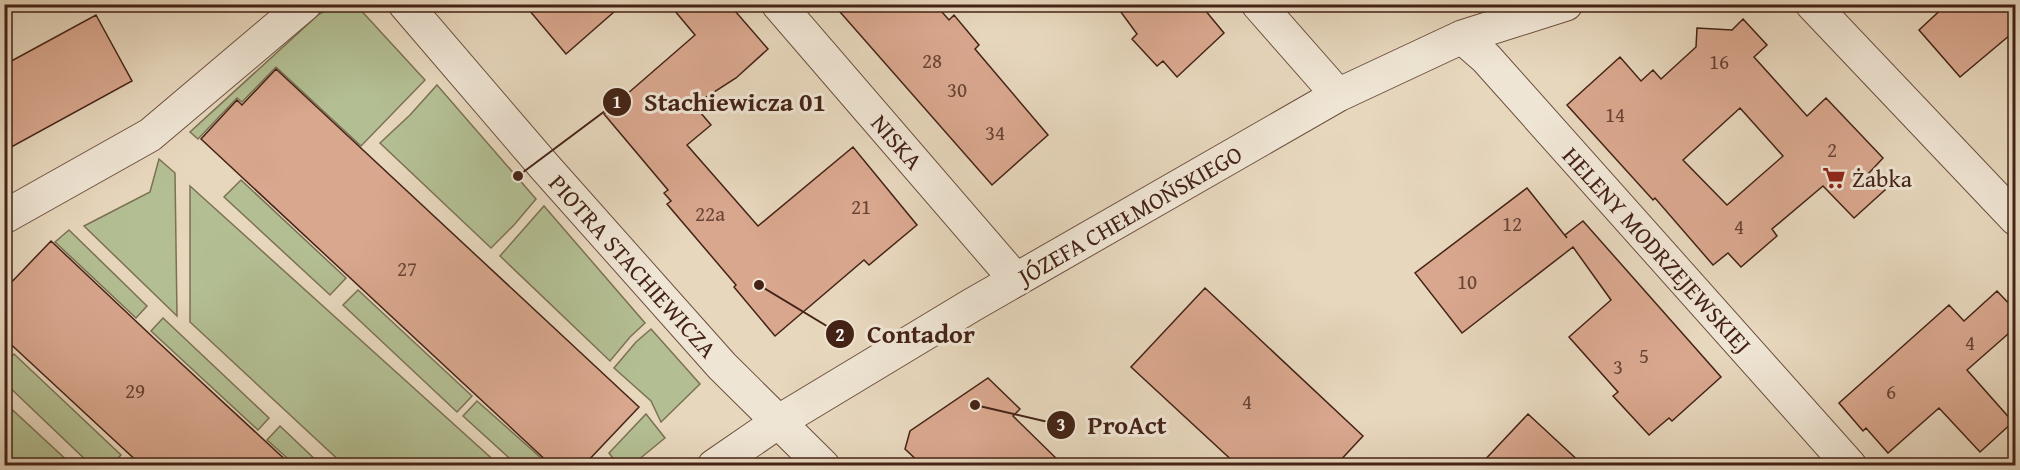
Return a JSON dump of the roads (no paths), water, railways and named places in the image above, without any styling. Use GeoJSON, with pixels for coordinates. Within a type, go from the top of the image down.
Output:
{"type":"FeatureCollection","features":[{"type":"Feature","properties":{"kind":"street"},"geometry":{"type":"LineString","coordinates":[[4,217],[150,135],[305,4]]}},
{"type":"Feature","properties":{"kind":"street","name":"PIOTRA STACHIEWICZA"},"geometry":{"type":"LineString","coordinates":[[405,4],[551,174],[722,366],[823,465]]}},
{"type":"Feature","properties":{"kind":"street","name":"NISKA"},"geometry":{"type":"LineString","coordinates":[[778,4],[1016,280]]}},
{"type":"Feature","properties":{"kind":"street"},"geometry":{"type":"LineString","coordinates":[[1258,4],[1338,95]]}},
{"type":"Feature","properties":{"kind":"street","name":"JÓZEFA CHEŁMOŃSKIEGO"},"geometry":{"type":"LineString","coordinates":[[714,465],[778,422],[1016,280],[1338,95],[1462,37],[1566,4]]}},
{"type":"Feature","properties":{"kind":"street"},"geometry":{"type":"LineString","coordinates":[[1812,4],[2016,219]]}},
{"type":"Feature","properties":{"kind":"street","name":"HELENY MODRZEJEWSKIEJ"},"geometry":{"type":"LineString","coordinates":[[1462,37],[1486,58],[1850,465]]}},
{"type":"Feature","properties":{"kind":"place","name":"Stachiewicza 01"},"geometry":{"type":"Point","coordinates":[518,176]}},
{"type":"Feature","properties":{"kind":"place","name":"Żabka"},"geometry":{"type":"Point","coordinates":[1834,178]}},
{"type":"Feature","properties":{"kind":"place","name":"Contador"},"geometry":{"type":"Point","coordinates":[759,285]}},
{"type":"Feature","properties":{"kind":"place","name":"ProAct"},"geometry":{"type":"Point","coordinates":[975,405]}}]}
